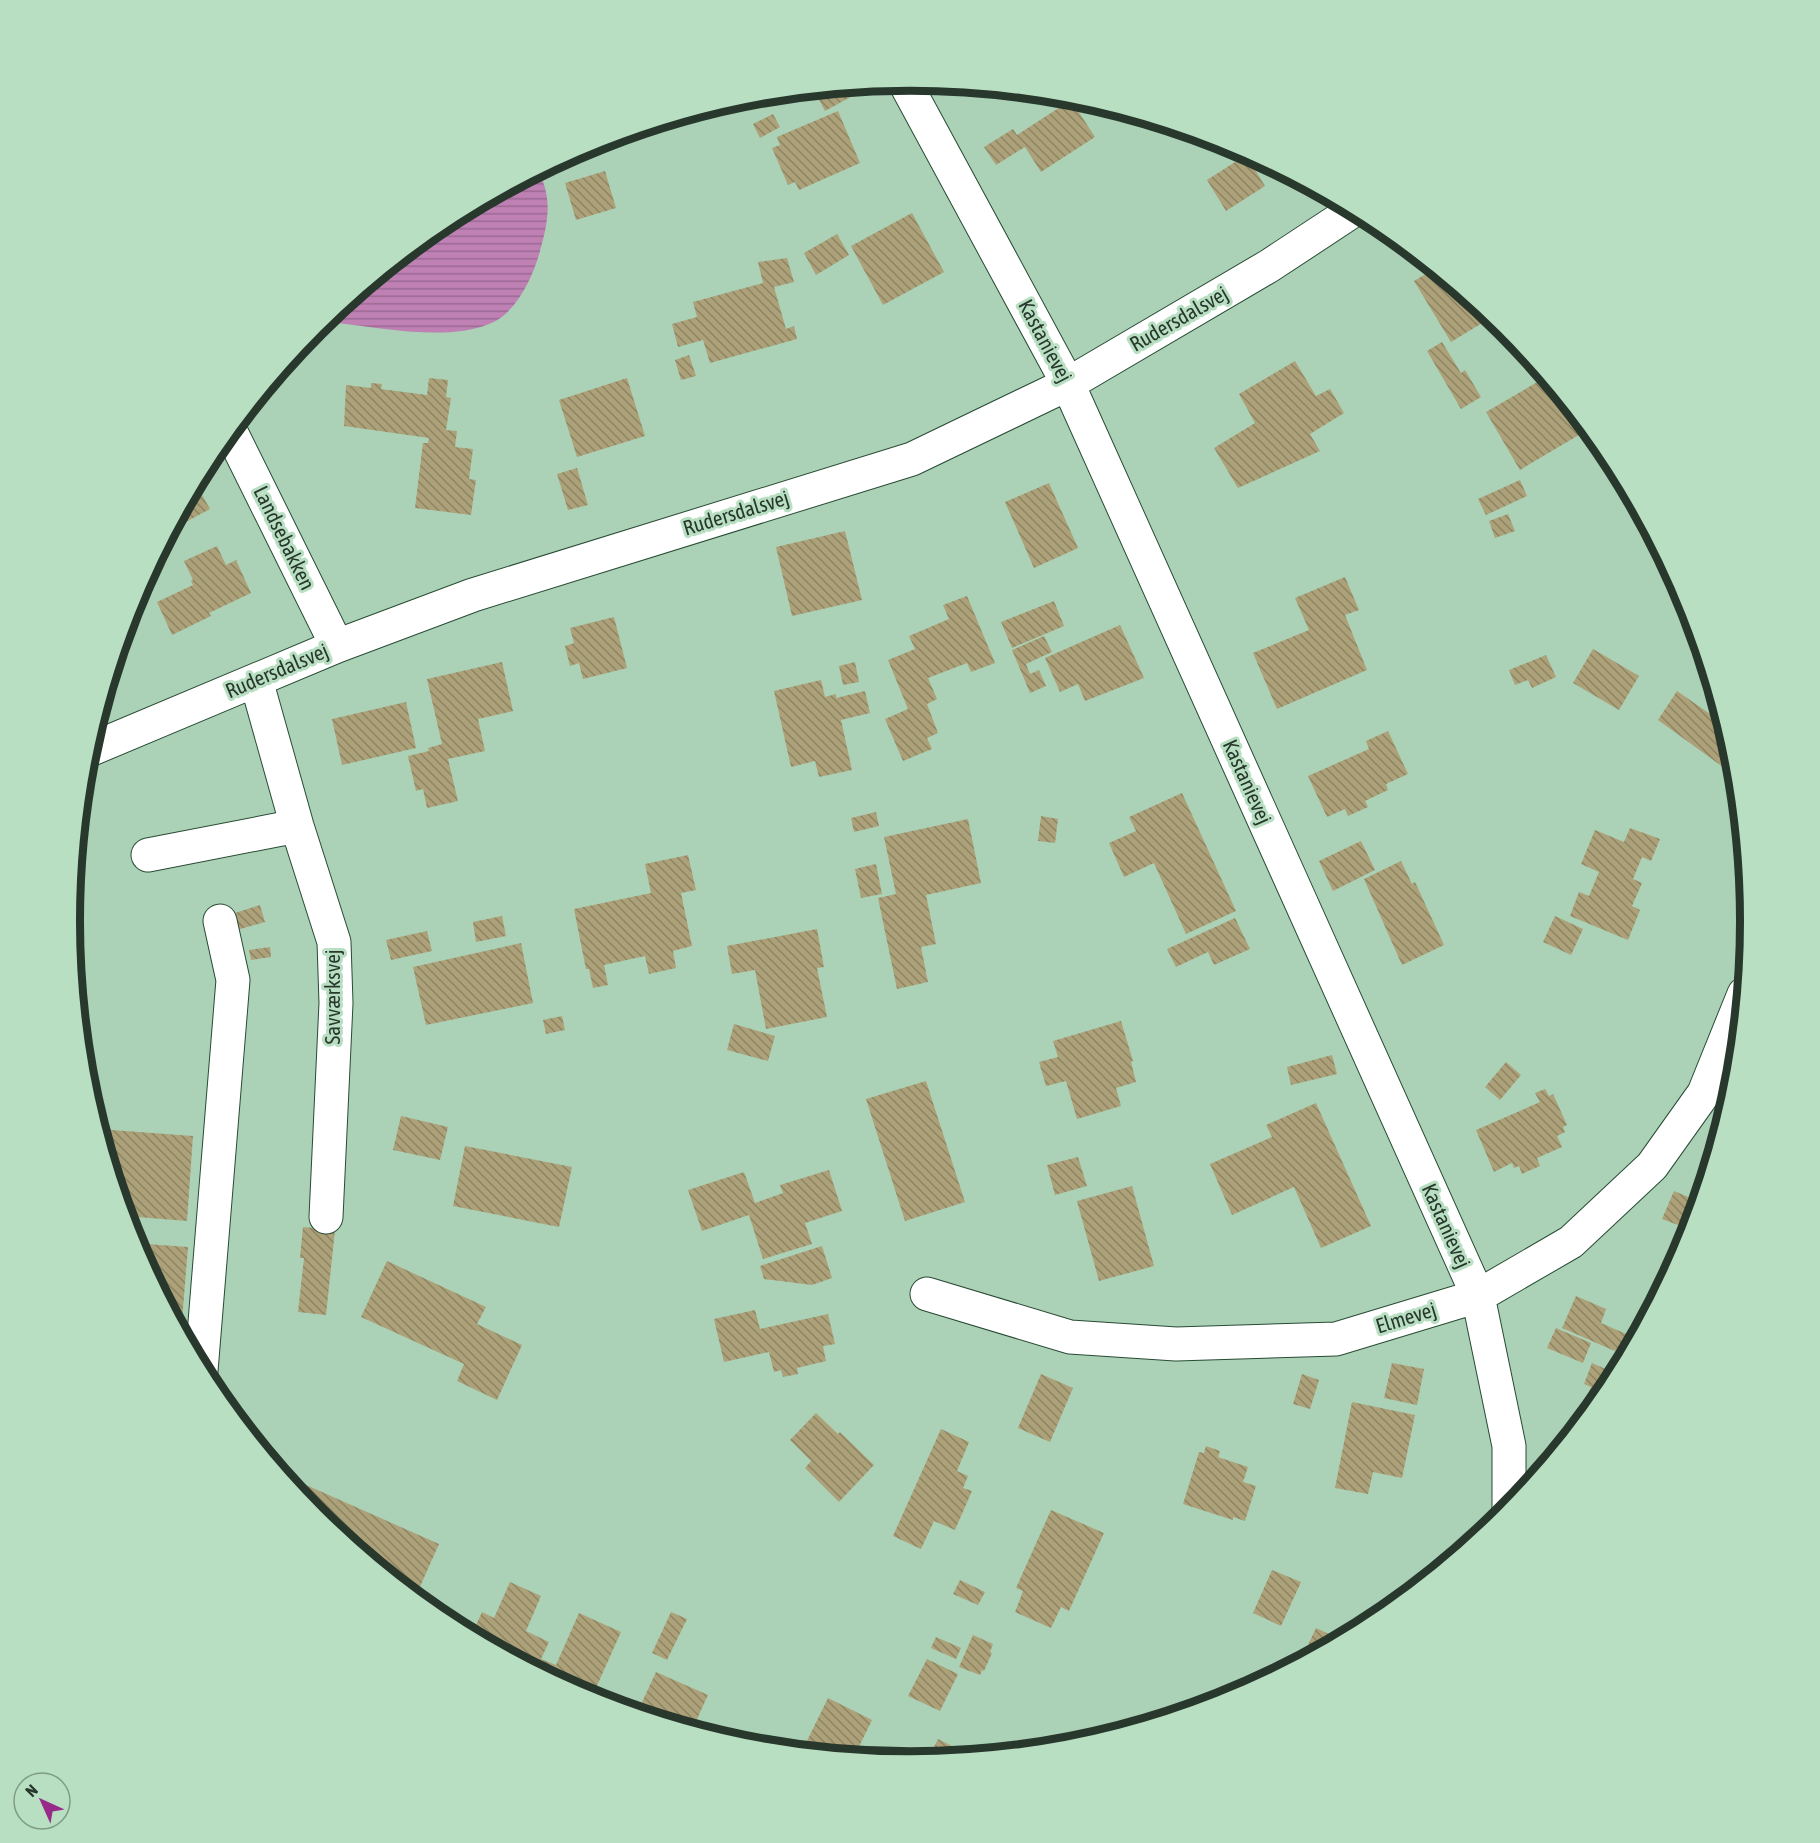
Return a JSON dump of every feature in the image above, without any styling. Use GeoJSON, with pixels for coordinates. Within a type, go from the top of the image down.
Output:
{"type":"FeatureCollection","features":[{"type":"Feature","properties":{"kind":"street","name":"Kastanievej"},"geometry":{"type":"LineString","coordinates":[[909,91],[1068,384],[1478,1296],[1509,1446],[1509,1496]]}},
{"type":"Feature","properties":{"kind":"street","name":"Rudersdalsvej"},"geometry":{"type":"LineString","coordinates":[[98,746],[337,646],[473,595],[912,459],[1068,384],[1269,266],[1346,215]]}},
{"type":"Feature","properties":{"kind":"street","name":"Landsebakken"},"geometry":{"type":"LineString","coordinates":[[234,439],[337,646]]}},
{"type":"Feature","properties":{"kind":"street","name":"Savværksvej"},"geometry":{"type":"LineString","coordinates":[[256,680],[297,826],[334,942],[336,1003],[326,1217]]}},
{"type":"Feature","properties":{"kind":"street"},"geometry":{"type":"LineString","coordinates":[[148,855],[297,826]]}},
{"type":"Feature","properties":{"kind":"street"},"geometry":{"type":"LineString","coordinates":[[202,1356],[233,980],[220,921]]}},
{"type":"Feature","properties":{"kind":"street","name":"Elmevej"},"geometry":{"type":"LineString","coordinates":[[927,1294],[1070,1337],[1176,1344],[1336,1339],[1478,1296],[1571,1242],[1652,1166],[1704,1093],[1734,1018]]}},
{"type":"Feature","properties":{"kind":"shaded area"},"geometry":{"type":"Polygon","coordinates":[[[541,178],[546,191],[548,210],[540,251],[528,283],[507,312],[489,324],[472,329],[432,333],[335,323],[404,263],[449,231],[495,202],[541,178]]]}},
{"type":"Feature","properties":{"kind":"building"},"geometry":{"type":"Polygon","coordinates":[[[858,93],[825,111],[817,97],[858,93]]]}},
{"type":"Feature","properties":{"kind":"building"},"geometry":{"type":"Polygon","coordinates":[[[1063,105],[1076,108],[1095,137],[1041,172],[1025,147],[996,165],[984,147],[1013,129],[1017,135],[1063,105]]]}},
{"type":"Feature","properties":{"kind":"building"},"geometry":{"type":"Polygon","coordinates":[[[838,111],[860,163],[799,190],[795,182],[788,185],[772,148],[780,145],[777,137],[838,111]]]}},
{"type":"Feature","properties":{"kind":"building"},"geometry":{"type":"Polygon","coordinates":[[[773,114],[780,127],[760,138],[753,124],[773,114]]]}},
{"type":"Feature","properties":{"kind":"building"},"geometry":{"type":"Polygon","coordinates":[[[1239,159],[1252,165],[1265,186],[1226,211],[1207,180],[1239,159]]]}},
{"type":"Feature","properties":{"kind":"building"},"geometry":{"type":"Polygon","coordinates":[[[605,171],[616,208],[576,220],[565,183],[605,171]]]}},
{"type":"Feature","properties":{"kind":"building"},"geometry":{"type":"Polygon","coordinates":[[[912,213],[944,272],[883,305],[851,246],[912,213]]]}},
{"type":"Feature","properties":{"kind":"building"},"geometry":{"type":"Polygon","coordinates":[[[837,234],[849,255],[816,275],[804,253],[837,234]]]}},
{"type":"Feature","properties":{"kind":"building"},"geometry":{"type":"Polygon","coordinates":[[[787,258],[794,282],[774,287],[786,329],[794,326],[797,339],[710,363],[703,340],[678,347],[672,324],[697,317],[693,302],[763,283],[758,262],[787,258]]]}},
{"type":"Feature","properties":{"kind":"building"},"geometry":{"type":"Polygon","coordinates":[[[1428,273],[1484,322],[1451,342],[1414,281],[1428,273]]]}},
{"type":"Feature","properties":{"kind":"building"},"geometry":{"type":"Polygon","coordinates":[[[1442,342],[1461,373],[1465,370],[1481,397],[1461,409],[1427,351],[1442,342]]]}},
{"type":"Feature","properties":{"kind":"building"},"geometry":{"type":"Polygon","coordinates":[[[689,355],[696,376],[681,380],[675,360],[689,355]]]}},
{"type":"Feature","properties":{"kind":"building"},"geometry":{"type":"Polygon","coordinates":[[[1295,361],[1316,396],[1330,389],[1344,413],[1310,434],[1320,451],[1238,488],[1214,448],[1255,423],[1239,394],[1295,361]]]}},
{"type":"Feature","properties":{"kind":"building"},"geometry":{"type":"Polygon","coordinates":[[[429,378],[448,380],[446,397],[451,398],[446,430],[457,431],[455,447],[473,449],[469,479],[476,480],[471,515],[415,508],[423,443],[428,443],[429,438],[344,426],[346,385],[371,388],[371,383],[382,384],[381,389],[427,395],[429,378]]]}},
{"type":"Feature","properties":{"kind":"building"},"geometry":{"type":"Polygon","coordinates":[[[627,378],[645,436],[577,457],[559,400],[627,378]]]}},
{"type":"Feature","properties":{"kind":"building"},"geometry":{"type":"Polygon","coordinates":[[[1540,381],[1582,433],[1520,470],[1486,412],[1540,381]]]}},
{"type":"Feature","properties":{"kind":"building"},"geometry":{"type":"Polygon","coordinates":[[[577,468],[588,505],[568,510],[557,474],[577,468]]]}},
{"type":"Feature","properties":{"kind":"building"},"geometry":{"type":"Polygon","coordinates":[[[1520,480],[1527,496],[1486,515],[1478,499],[1520,480]]]}},
{"type":"Feature","properties":{"kind":"building"},"geometry":{"type":"Polygon","coordinates":[[[1049,483],[1078,548],[1034,568],[1005,502],[1049,483]]]}},
{"type":"Feature","properties":{"kind":"building"},"geometry":{"type":"Polygon","coordinates":[[[201,493],[210,509],[182,524],[191,506],[201,493]]]}},
{"type":"Feature","properties":{"kind":"building"},"geometry":{"type":"Polygon","coordinates":[[[1508,514],[1515,531],[1495,538],[1489,521],[1508,514]]]}},
{"type":"Feature","properties":{"kind":"building"},"geometry":{"type":"Polygon","coordinates":[[[845,531],[862,600],[792,616],[776,547],[845,531]]]}},
{"type":"Feature","properties":{"kind":"building"},"geometry":{"type":"Polygon","coordinates":[[[217,546],[226,565],[236,560],[251,593],[209,613],[211,616],[172,635],[157,602],[193,585],[184,561],[217,546]]]}},
{"type":"Feature","properties":{"kind":"building"},"geometry":{"type":"Polygon","coordinates":[[[1345,577],[1359,610],[1345,615],[1367,670],[1277,709],[1253,653],[1309,630],[1295,598],[1345,577]]]}},
{"type":"Feature","properties":{"kind":"building"},"geometry":{"type":"Polygon","coordinates":[[[967,596],[995,663],[971,672],[967,663],[928,678],[937,699],[927,704],[938,733],[927,738],[932,749],[903,761],[885,719],[908,709],[888,660],[915,649],[909,636],[949,619],[943,605],[967,596]]]}},
{"type":"Feature","properties":{"kind":"building"},"geometry":{"type":"Polygon","coordinates":[[[1054,601],[1064,626],[1012,648],[1001,622],[1054,601]]]}},
{"type":"Feature","properties":{"kind":"building"},"geometry":{"type":"Polygon","coordinates":[[[614,617],[627,668],[583,679],[579,663],[570,666],[565,646],[574,643],[570,628],[614,617]]]}},
{"type":"Feature","properties":{"kind":"building"},"geometry":{"type":"Polygon","coordinates":[[[1120,625],[1144,678],[1085,701],[1078,684],[1060,692],[1045,658],[1120,625]]]}},
{"type":"Feature","properties":{"kind":"building"},"geometry":{"type":"Polygon","coordinates":[[[1044,636],[1052,652],[1026,664],[1030,674],[1039,670],[1046,686],[1030,693],[1012,650],[1044,636]]]}},
{"type":"Feature","properties":{"kind":"building"},"geometry":{"type":"Polygon","coordinates":[[[1593,649],[1639,676],[1619,710],[1573,683],[1593,649]]]}},
{"type":"Feature","properties":{"kind":"building"},"geometry":{"type":"Polygon","coordinates":[[[1546,655],[1556,677],[1532,688],[1528,680],[1515,685],[1509,670],[1546,655]]]}},
{"type":"Feature","properties":{"kind":"building"},"geometry":{"type":"Polygon","coordinates":[[[502,662],[513,711],[478,719],[485,751],[448,759],[458,801],[427,808],[423,789],[416,791],[408,756],[429,751],[428,748],[442,744],[427,679],[502,662]]]}},
{"type":"Feature","properties":{"kind":"building"},"geometry":{"type":"Polygon","coordinates":[[[855,662],[859,682],[843,685],[839,666],[855,662]]]}},
{"type":"Feature","properties":{"kind":"building"},"geometry":{"type":"Polygon","coordinates":[[[821,680],[825,697],[836,694],[836,698],[865,691],[870,713],[841,720],[852,770],[819,777],[815,761],[791,767],[774,691],[821,680]]]}},
{"type":"Feature","properties":{"kind":"building"},"geometry":{"type":"Polygon","coordinates":[[[1677,691],[1714,715],[1727,770],[1658,720],[1677,691]]]}},
{"type":"Feature","properties":{"kind":"building"},"geometry":{"type":"Polygon","coordinates":[[[406,702],[416,748],[342,765],[332,719],[406,702]]]}},
{"type":"Feature","properties":{"kind":"building"},"geometry":{"type":"Polygon","coordinates":[[[1388,731],[1408,774],[1386,784],[1388,790],[1365,801],[1368,807],[1348,816],[1345,809],[1327,817],[1308,776],[1369,749],[1366,741],[1388,731]]]}},
{"type":"Feature","properties":{"kind":"building"},"geometry":{"type":"Polygon","coordinates":[[[1182,793],[1236,911],[1186,934],[1154,863],[1124,877],[1109,843],[1136,831],[1129,817],[1182,793]]]}},
{"type":"Feature","properties":{"kind":"building"},"geometry":{"type":"Polygon","coordinates":[[[876,812],[879,826],[854,832],[851,818],[876,812]]]}},
{"type":"Feature","properties":{"kind":"building"},"geometry":{"type":"Polygon","coordinates":[[[1041,816],[1058,819],[1055,843],[1038,841],[1041,816]]]}},
{"type":"Feature","properties":{"kind":"building"},"geometry":{"type":"Polygon","coordinates":[[[968,819],[981,883],[926,895],[936,944],[921,947],[928,982],[897,989],[878,898],[896,894],[884,837],[968,819]]]}},
{"type":"Feature","properties":{"kind":"building"},"geometry":{"type":"Polygon","coordinates":[[[1630,828],[1660,839],[1651,861],[1642,857],[1633,879],[1642,883],[1632,906],[1640,910],[1628,940],[1570,916],[1579,892],[1589,896],[1599,872],[1581,864],[1595,830],[1624,842],[1630,828]]]}},
{"type":"Feature","properties":{"kind":"building"},"geometry":{"type":"Polygon","coordinates":[[[1361,841],[1375,870],[1333,891],[1319,861],[1361,841]]]}},
{"type":"Feature","properties":{"kind":"building"},"geometry":{"type":"Polygon","coordinates":[[[688,855],[696,890],[681,893],[692,946],[673,951],[676,968],[649,974],[645,956],[604,965],[608,985],[593,988],[589,969],[586,969],[574,909],[651,893],[645,864],[688,855]]]}},
{"type":"Feature","properties":{"kind":"building"},"geometry":{"type":"Polygon","coordinates":[[[1401,861],[1412,884],[1415,882],[1444,945],[1402,965],[1364,879],[1401,861]]]}},
{"type":"Feature","properties":{"kind":"building"},"geometry":{"type":"Polygon","coordinates":[[[876,864],[882,894],[861,898],[855,869],[876,864]]]}},
{"type":"Feature","properties":{"kind":"building"},"geometry":{"type":"Polygon","coordinates":[[[260,905],[265,922],[237,930],[232,914],[260,905]]]}},
{"type":"Feature","properties":{"kind":"building"},"geometry":{"type":"Polygon","coordinates":[[[502,916],[506,936],[476,942],[473,922],[502,916]]]}},
{"type":"Feature","properties":{"kind":"building"},"geometry":{"type":"Polygon","coordinates":[[[1555,916],[1583,929],[1571,955],[1543,942],[1555,916]]]}},
{"type":"Feature","properties":{"kind":"building"},"geometry":{"type":"Polygon","coordinates":[[[1235,918],[1250,949],[1214,965],[1208,952],[1176,967],[1167,949],[1235,918]]]}},
{"type":"Feature","properties":{"kind":"building"},"geometry":{"type":"Polygon","coordinates":[[[817,929],[824,967],[817,968],[827,1017],[766,1029],[755,970],[732,974],[727,946],[817,929]]]}},
{"type":"Feature","properties":{"kind":"building"},"geometry":{"type":"Polygon","coordinates":[[[427,931],[432,951],[391,960],[386,940],[427,931]]]}},
{"type":"Feature","properties":{"kind":"building"},"geometry":{"type":"Polygon","coordinates":[[[521,943],[533,1003],[426,1025],[413,967],[521,943]]]}},
{"type":"Feature","properties":{"kind":"building"},"geometry":{"type":"Polygon","coordinates":[[[270,947],[271,957],[251,960],[249,950],[270,947]]]}},
{"type":"Feature","properties":{"kind":"building"},"geometry":{"type":"Polygon","coordinates":[[[562,1016],[565,1030],[546,1034],[543,1020],[562,1016]]]}},
{"type":"Feature","properties":{"kind":"building"},"geometry":{"type":"Polygon","coordinates":[[[1121,1021],[1133,1061],[1131,1062],[1136,1082],[1116,1088],[1121,1106],[1077,1119],[1066,1081],[1046,1086],[1039,1062],[1058,1057],[1053,1041],[1121,1021]]]}},
{"type":"Feature","properties":{"kind":"building"},"geometry":{"type":"Polygon","coordinates":[[[734,1024],[775,1036],[768,1061],[727,1050],[734,1024]]]}},
{"type":"Feature","properties":{"kind":"building"},"geometry":{"type":"Polygon","coordinates":[[[1332,1055],[1337,1074],[1291,1085],[1287,1067],[1332,1055]]]}},
{"type":"Feature","properties":{"kind":"building"},"geometry":{"type":"Polygon","coordinates":[[[1506,1062],[1521,1075],[1500,1100],[1485,1087],[1506,1062]]]}},
{"type":"Feature","properties":{"kind":"building"},"geometry":{"type":"Polygon","coordinates":[[[926,1081],[965,1202],[905,1221],[866,1099],[926,1081]]]}},
{"type":"Feature","properties":{"kind":"building"},"geometry":{"type":"Polygon","coordinates":[[[1545,1089],[1549,1096],[1553,1094],[1567,1125],[1563,1127],[1565,1132],[1557,1136],[1562,1147],[1537,1158],[1540,1166],[1522,1174],[1519,1166],[1514,1168],[1512,1163],[1494,1172],[1476,1130],[1540,1102],[1535,1093],[1545,1089]]]}},
{"type":"Feature","properties":{"kind":"building"},"geometry":{"type":"Polygon","coordinates":[[[1316,1103],[1371,1226],[1321,1248],[1294,1187],[1232,1215],[1210,1164],[1272,1137],[1266,1125],[1316,1103]]]}},
{"type":"Feature","properties":{"kind":"building"},"geometry":{"type":"Polygon","coordinates":[[[401,1116],[448,1127],[440,1160],[393,1150],[401,1116]]]}},
{"type":"Feature","properties":{"kind":"building"},"geometry":{"type":"Polygon","coordinates":[[[106,1130],[193,1136],[187,1221],[135,1217],[106,1130]]]}},
{"type":"Feature","properties":{"kind":"building"},"geometry":{"type":"Polygon","coordinates":[[[465,1146],[572,1167],[559,1227],[453,1206],[465,1146]]]}},
{"type":"Feature","properties":{"kind":"building"},"geometry":{"type":"Polygon","coordinates":[[[1078,1157],[1087,1186],[1055,1195],[1047,1165],[1078,1157]]]}},
{"type":"Feature","properties":{"kind":"building"},"geometry":{"type":"Polygon","coordinates":[[[829,1170],[842,1211],[805,1223],[812,1244],[763,1259],[749,1215],[702,1231],[688,1190],[744,1172],[755,1203],[783,1193],[780,1185],[829,1170]]]}},
{"type":"Feature","properties":{"kind":"building"},"geometry":{"type":"Polygon","coordinates":[[[1132,1186],[1154,1266],[1099,1281],[1077,1201],[1132,1186]]]}},
{"type":"Feature","properties":{"kind":"building"},"geometry":{"type":"Polygon","coordinates":[[[1674,1191],[1692,1199],[1682,1226],[1662,1219],[1674,1191]]]}},
{"type":"Feature","properties":{"kind":"building"},"geometry":{"type":"Polygon","coordinates":[[[303,1227],[335,1230],[326,1315],[298,1312],[304,1258],[300,1258],[303,1227]]]}},
{"type":"Feature","properties":{"kind":"building"},"geometry":{"type":"Polygon","coordinates":[[[145,1244],[188,1247],[182,1320],[145,1244]]]}},
{"type":"Feature","properties":{"kind":"building"},"geometry":{"type":"Polygon","coordinates":[[[822,1246],[832,1278],[812,1285],[764,1279],[760,1266],[822,1246]]]}},
{"type":"Feature","properties":{"kind":"building"},"geometry":{"type":"Polygon","coordinates":[[[387,1261],[486,1307],[477,1324],[522,1345],[497,1400],[457,1381],[464,1364],[361,1317],[387,1261]]]}},
{"type":"Feature","properties":{"kind":"building"},"geometry":{"type":"Polygon","coordinates":[[[1576,1296],[1606,1309],[1601,1323],[1630,1336],[1619,1353],[1562,1328],[1576,1296]]]}},
{"type":"Feature","properties":{"kind":"building"},"geometry":{"type":"Polygon","coordinates":[[[755,1310],[760,1329],[828,1314],[835,1344],[823,1346],[826,1361],[797,1368],[798,1374],[783,1377],[781,1370],[774,1372],[769,1352],[724,1362],[714,1319],[755,1310]]]}},
{"type":"Feature","properties":{"kind":"building"},"geometry":{"type":"Polygon","coordinates":[[[1556,1328],[1591,1343],[1583,1363],[1547,1348],[1556,1328]]]}},
{"type":"Feature","properties":{"kind":"building"},"geometry":{"type":"Polygon","coordinates":[[[1392,1363],[1424,1369],[1417,1405],[1384,1398],[1392,1363]]]}},
{"type":"Feature","properties":{"kind":"building"},"geometry":{"type":"Polygon","coordinates":[[[1592,1363],[1609,1370],[1582,1410],[1591,1387],[1584,1384],[1592,1363]]]}},
{"type":"Feature","properties":{"kind":"building"},"geometry":{"type":"Polygon","coordinates":[[[1041,1374],[1073,1388],[1050,1442],[1018,1428],[1041,1374]]]}},
{"type":"Feature","properties":{"kind":"building"},"geometry":{"type":"Polygon","coordinates":[[[1302,1374],[1319,1380],[1310,1409],[1293,1404],[1302,1374]]]}},
{"type":"Feature","properties":{"kind":"building"},"geometry":{"type":"Polygon","coordinates":[[[1352,1402],[1415,1415],[1402,1478],[1373,1472],[1368,1494],[1335,1488],[1352,1402]]]}},
{"type":"Feature","properties":{"kind":"building"},"geometry":{"type":"Polygon","coordinates":[[[816,1413],[838,1434],[840,1432],[874,1465],[839,1502],[805,1468],[811,1461],[790,1440],[816,1413]]]}},
{"type":"Feature","properties":{"kind":"building"},"geometry":{"type":"Polygon","coordinates":[[[941,1429],[969,1442],[957,1471],[968,1476],[963,1488],[972,1491],[955,1530],[934,1521],[921,1549],[893,1536],[941,1429]]]}},
{"type":"Feature","properties":{"kind":"building"},"geometry":{"type":"Polygon","coordinates":[[[1206,1446],[1220,1451],[1218,1457],[1248,1467],[1243,1482],[1256,1486],[1245,1521],[1233,1517],[1233,1520],[1183,1504],[1199,1452],[1204,1453],[1206,1446]]]}},
{"type":"Feature","properties":{"kind":"building"},"geometry":{"type":"Polygon","coordinates":[[[304,1484],[439,1544],[418,1590],[362,1546],[303,1487],[304,1484]]]}},
{"type":"Feature","properties":{"kind":"building"},"geometry":{"type":"Polygon","coordinates":[[[1051,1510],[1104,1533],[1069,1611],[1061,1607],[1051,1628],[1015,1612],[1023,1591],[1016,1588],[1051,1510]]]}},
{"type":"Feature","properties":{"kind":"building"},"geometry":{"type":"Polygon","coordinates":[[[1272,1570],[1301,1582],[1281,1626],[1253,1613],[1272,1570]]]}},
{"type":"Feature","properties":{"kind":"building"},"geometry":{"type":"Polygon","coordinates":[[[960,1580],[985,1592],[978,1605],[953,1594],[960,1580]]]}},
{"type":"Feature","properties":{"kind":"building"},"geometry":{"type":"Polygon","coordinates":[[[510,1582],[541,1596],[526,1631],[549,1642],[541,1659],[556,1665],[579,1613],[621,1632],[595,1690],[543,1666],[475,1628],[482,1612],[494,1618],[510,1582]]]}},
{"type":"Feature","properties":{"kind":"building"},"geometry":{"type":"Polygon","coordinates":[[[671,1612],[687,1619],[667,1660],[652,1653],[671,1612]]]}},
{"type":"Feature","properties":{"kind":"building"},"geometry":{"type":"Polygon","coordinates":[[[1316,1628],[1333,1636],[1325,1641],[1305,1651],[1316,1628]]]}},
{"type":"Feature","properties":{"kind":"building"},"geometry":{"type":"Polygon","coordinates":[[[973,1635],[993,1644],[990,1652],[992,1653],[980,1675],[959,1667],[973,1635]]]}},
{"type":"Feature","properties":{"kind":"building"},"geometry":{"type":"Polygon","coordinates":[[[936,1637],[961,1648],[956,1659],[931,1648],[936,1637]]]}},
{"type":"Feature","properties":{"kind":"building"},"geometry":{"type":"Polygon","coordinates":[[[927,1659],[958,1674],[940,1711],[908,1696],[927,1659]]]}},
{"type":"Feature","properties":{"kind":"building"},"geometry":{"type":"Polygon","coordinates":[[[656,1672],[708,1695],[695,1724],[640,1707],[656,1672]]]}},
{"type":"Feature","properties":{"kind":"building"},"geometry":{"type":"Polygon","coordinates":[[[828,1698],[872,1720],[857,1750],[805,1745],[828,1698]]]}},
{"type":"Feature","properties":{"kind":"building"},"geometry":{"type":"Polygon","coordinates":[[[938,1739],[956,1748],[955,1750],[932,1751],[938,1739]]]}}]}
